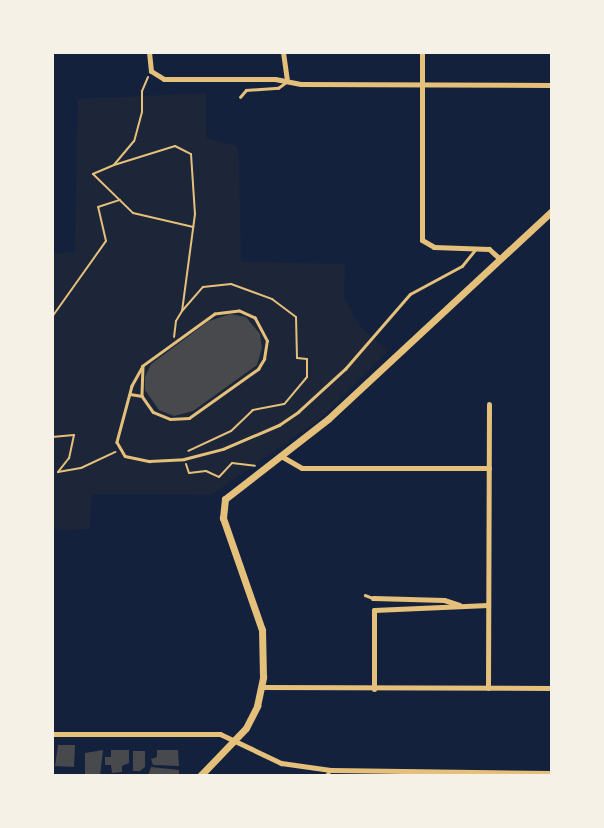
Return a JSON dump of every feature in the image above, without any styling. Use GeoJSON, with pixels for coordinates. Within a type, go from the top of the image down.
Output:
{"type":"FeatureCollection","features":[{"type":"Feature","properties":{"kind":"street"},"geometry":{"type":"LineString","coordinates":[[149,52],[150,71],[164,79],[287,79],[301,84],[552,85]]}},
{"type":"Feature","properties":{"kind":"street"},"geometry":{"type":"LineString","coordinates":[[283,52],[287,79]]}},
{"type":"Feature","properties":{"kind":"street"},"geometry":{"type":"LineString","coordinates":[[422,52],[422,240],[434,247],[490,249],[500,259]]}},
{"type":"Feature","properties":{"kind":"street"},"geometry":{"type":"LineString","coordinates":[[200,776],[234,742],[250,722],[262,687],[262,630],[222,510],[229,493],[328,419],[551,213]]}},
{"type":"Feature","properties":{"kind":"street"},"geometry":{"type":"LineString","coordinates":[[488,688],[489,404]]}},
{"type":"Feature","properties":{"kind":"street"},"geometry":{"type":"LineString","coordinates":[[281,456],[302,468],[489,468]]}},
{"type":"Feature","properties":{"kind":"street"},"geometry":{"type":"LineString","coordinates":[[373,598],[444,600],[459,604],[488,605]]}},
{"type":"Feature","properties":{"kind":"street"},"geometry":{"type":"LineString","coordinates":[[374,689],[371,609],[442,609],[459,604]]}},
{"type":"Feature","properties":{"kind":"street"},"geometry":{"type":"LineString","coordinates":[[262,687],[374,689],[552,688]]}},
{"type":"Feature","properties":{"kind":"street"},"geometry":{"type":"LineString","coordinates":[[52,734],[218,734],[281,763],[331,773],[552,773]]}},
{"type":"Feature","properties":{"kind":"lane"},"geometry":{"type":"LineString","coordinates":[[240,97],[247,90],[278,88],[287,79]]}},
{"type":"Feature","properties":{"kind":"lane"},"geometry":{"type":"LineString","coordinates":[[143,366],[142,396],[154,412],[170,419],[188,418],[258,369],[264,359],[267,341],[255,318],[247,313],[230,310],[215,314],[143,366],[130,394],[118,438],[119,451],[136,460],[184,459],[252,437],[298,412],[345,369],[410,294],[462,266],[477,248]]}},
{"type":"Feature","properties":{"kind":"lane"},"geometry":{"type":"LineString","coordinates":[[130,394],[142,396]]}},
{"type":"Feature","properties":{"kind":"lane"},"geometry":{"type":"LineString","coordinates":[[365,595],[373,598]]}},
{"type":"Feature","properties":{"kind":"lane"},"geometry":{"type":"LineString","coordinates":[[325,776],[331,773]]}},
{"type":"Feature","properties":{"kind":"path"},"geometry":{"type":"LineString","coordinates":[[114,165],[134,141],[142,112],[142,91],[150,71]]}},
{"type":"Feature","properties":{"kind":"path"},"geometry":{"type":"LineString","coordinates":[[182,311],[193,227],[191,154],[175,146],[114,165],[93,174],[133,213],[193,227]]}},
{"type":"Feature","properties":{"kind":"path"},"geometry":{"type":"LineString","coordinates":[[52,317],[54,309],[106,241],[98,207],[120,200]]}},
{"type":"Feature","properties":{"kind":"path"},"geometry":{"type":"LineString","coordinates":[[174,342],[176,321],[182,311],[203,287],[231,284],[272,299],[296,317],[297,358],[307,359],[307,377],[284,404],[253,410],[231,432],[188,451],[184,459],[189,473],[206,470],[219,477],[232,463],[254,465],[260,471]]}},
{"type":"Feature","properties":{"kind":"path"},"geometry":{"type":"LineString","coordinates":[[52,437],[74,435],[69,458],[58,472],[81,468],[119,451]]}},
{"type":"Feature","properties":{"kind":"shaded area"},"geometry":{"type":"Polygon","coordinates":[[[206,93],[206,138],[237,146],[239,155],[241,262],[345,264],[344,295],[352,313],[362,328],[388,351],[320,419],[211,495],[91,494],[90,529],[53,530],[53,253],[75,252],[78,99],[206,93]]]}},
{"type":"Feature","properties":{"kind":"building"},"geometry":{"type":"Polygon","coordinates":[[[230,314],[246,317],[260,334],[262,348],[257,365],[193,411],[174,416],[159,410],[145,390],[145,377],[151,364],[209,321],[230,314]]]}},
{"type":"Feature","properties":{"kind":"building"},"geometry":{"type":"Polygon","coordinates":[[[58,745],[75,745],[74,767],[55,766],[58,745]]]}},
{"type":"Feature","properties":{"kind":"building"},"geometry":{"type":"Polygon","coordinates":[[[103,750],[100,776],[85,775],[85,753],[103,750]]]}},
{"type":"Feature","properties":{"kind":"building"},"geometry":{"type":"Polygon","coordinates":[[[111,750],[129,750],[129,763],[122,766],[122,772],[112,773],[111,765],[105,765],[105,757],[111,757],[111,750]]]}},
{"type":"Feature","properties":{"kind":"building"},"geometry":{"type":"Polygon","coordinates":[[[157,750],[178,750],[179,766],[153,765],[151,759],[157,757],[157,750]]]}},
{"type":"Feature","properties":{"kind":"building"},"geometry":{"type":"Polygon","coordinates":[[[133,751],[145,751],[145,767],[140,771],[133,771],[133,751]]]}},
{"type":"Feature","properties":{"kind":"building"},"geometry":{"type":"Polygon","coordinates":[[[151,767],[179,770],[179,776],[148,776],[151,767]]]}}]}
